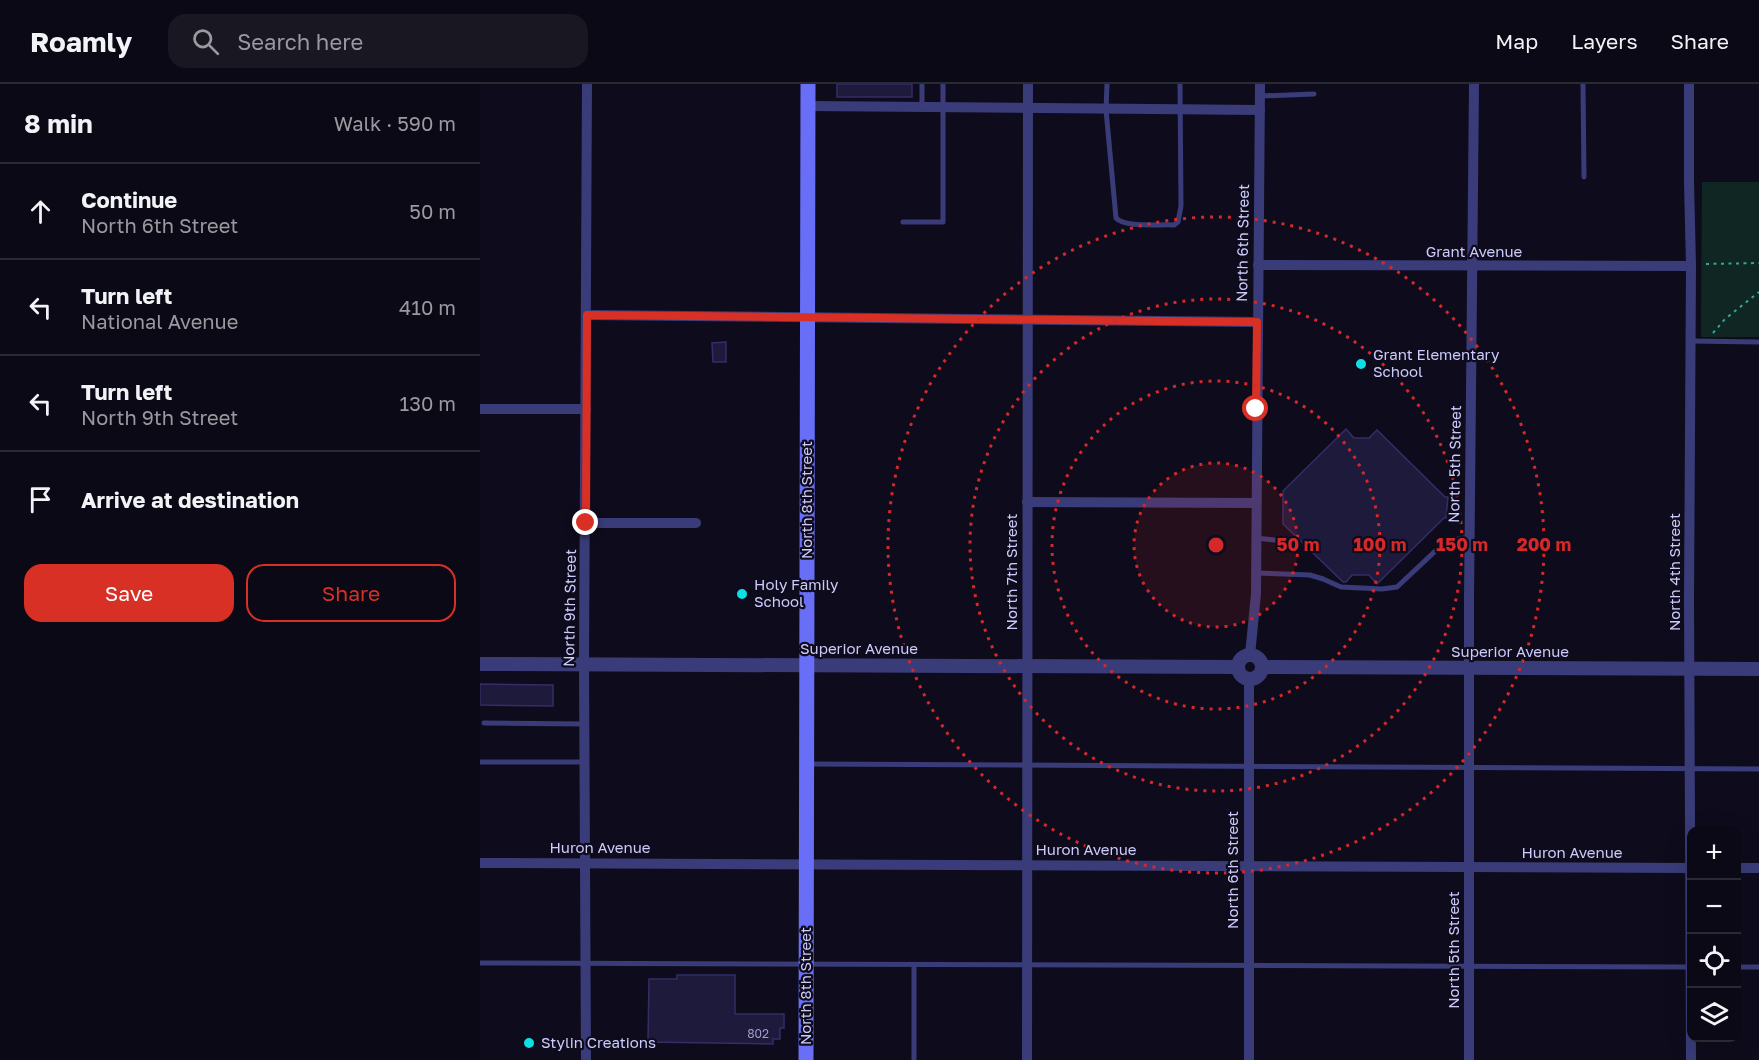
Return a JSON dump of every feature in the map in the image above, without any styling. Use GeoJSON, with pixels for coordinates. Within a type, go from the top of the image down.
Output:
{"type":"FeatureCollection","features":[{"type":"Feature","properties":{"kind":"main road","name":"North 8th Street"},"geometry":{"type":"LineString","coordinates":[[806,1060],[808,84]]}},
{"type":"Feature","properties":{"kind":"street","name":"North 9th Street"},"geometry":{"type":"LineString","coordinates":[[585,1060],[584,664],[587,84]]}},
{"type":"Feature","properties":{"kind":"street","name":"North 7th Street"},"geometry":{"type":"LineString","coordinates":[[1027,1060],[1028,84]]}},
{"type":"Feature","properties":{"kind":"street","name":"North 5th Street"},"geometry":{"type":"LineString","coordinates":[[1469,1060],[1474,84]]}},
{"type":"Feature","properties":{"kind":"street","name":"North 4th Street"},"geometry":{"type":"LineString","coordinates":[[1689,84],[1690,826]]}},
{"type":"Feature","properties":{"kind":"street","name":"North 6th Street"},"geometry":{"type":"LineString","coordinates":[[1250,655],[1256,573],[1260,90]]}},
{"type":"Feature","properties":{"kind":"street"},"geometry":{"type":"LineString","coordinates":[[808,106],[1260,111]]}},
{"type":"Feature","properties":{"kind":"street","name":"Grant Avenue"},"geometry":{"type":"LineString","coordinates":[[1258,265],[1691,266]]}},
{"type":"Feature","properties":{"kind":"street"},"geometry":{"type":"LineString","coordinates":[[587,315],[1257,322]]}},
{"type":"Feature","properties":{"kind":"street"},"geometry":{"type":"LineString","coordinates":[[480,409],[586,409]]}},
{"type":"Feature","properties":{"kind":"street"},"geometry":{"type":"LineString","coordinates":[[1027,502],[1256,503]]}},
{"type":"Feature","properties":{"kind":"street"},"geometry":{"type":"LineString","coordinates":[[586,523],[696,523]]}},
{"type":"Feature","properties":{"kind":"street"},"geometry":{"type":"LineString","coordinates":[[1250,655],[1260,660],[1262,667],[1259,675],[1248,679],[1242,677],[1237,667],[1240,660],[1250,655]]}},
{"type":"Feature","properties":{"kind":"street","name":"Superior Avenue"},"geometry":{"type":"LineString","coordinates":[[480,664],[1237,667]]}},
{"type":"Feature","properties":{"kind":"street","name":"Superior Avenue"},"geometry":{"type":"LineString","coordinates":[[1262,667],[1759,669]]}},
{"type":"Feature","properties":{"kind":"street","name":"North 6th Street"},"geometry":{"type":"LineString","coordinates":[[1248,679],[1249,1060]]}},
{"type":"Feature","properties":{"kind":"street","name":"Huron Avenue"},"geometry":{"type":"LineString","coordinates":[[480,863],[1687,868]]}},
{"type":"Feature","properties":{"kind":"street"},"geometry":{"type":"LineString","coordinates":[[1741,868],[1759,868]]}},
{"type":"Feature","properties":{"kind":"street","name":"North 4th Street"},"geometry":{"type":"LineString","coordinates":[[1691,880],[1691,934]]}},
{"type":"Feature","properties":{"kind":"street","name":"North 4th Street"},"geometry":{"type":"LineString","coordinates":[[1691,988],[1691,1060]]}},
{"type":"Feature","properties":{"kind":"lane"},"geometry":{"type":"LineString","coordinates":[[922,84],[922,108]]}},
{"type":"Feature","properties":{"kind":"lane"},"geometry":{"type":"LineString","coordinates":[[903,222],[943,222],[943,84]]}},
{"type":"Feature","properties":{"kind":"lane"},"geometry":{"type":"LineString","coordinates":[[1107,84],[1106,110],[1111,188],[1116,219],[1126,224],[1174,225],[1178,222],[1180,206],[1180,84]]}},
{"type":"Feature","properties":{"kind":"lane"},"geometry":{"type":"LineString","coordinates":[[1583,84],[1584,177]]}},
{"type":"Feature","properties":{"kind":"lane"},"geometry":{"type":"LineString","coordinates":[[1260,90],[1314,94]]}},
{"type":"Feature","properties":{"kind":"lane"},"geometry":{"type":"LineString","coordinates":[[1691,341],[1759,342]]}},
{"type":"Feature","properties":{"kind":"lane"},"geometry":{"type":"LineString","coordinates":[[1256,573],[1310,575],[1341,588],[1397,588],[1446,541],[1470,537]]}},
{"type":"Feature","properties":{"kind":"lane"},"geometry":{"type":"LineString","coordinates":[[1256,538],[1293,542]]}},
{"type":"Feature","properties":{"kind":"lane"},"geometry":{"type":"LineString","coordinates":[[484,723],[585,724]]}},
{"type":"Feature","properties":{"kind":"lane"},"geometry":{"type":"LineString","coordinates":[[480,762],[585,762]]}},
{"type":"Feature","properties":{"kind":"lane"},"geometry":{"type":"LineString","coordinates":[[806,764],[1759,769]]}},
{"type":"Feature","properties":{"kind":"lane"},"geometry":{"type":"LineString","coordinates":[[480,963],[1687,966]]}},
{"type":"Feature","properties":{"kind":"lane"},"geometry":{"type":"LineString","coordinates":[[914,964],[915,1060]]}},
{"type":"Feature","properties":{"kind":"lane"},"geometry":{"type":"LineString","coordinates":[[1741,967],[1759,967]]}},
{"type":"Feature","properties":{"kind":"path"},"geometry":{"type":"LineString","coordinates":[[1706,264],[1759,263]]}},
{"type":"Feature","properties":{"kind":"path"},"geometry":{"type":"LineString","coordinates":[[1706,342],[1725,319],[1759,292]]}},
{"type":"Feature","properties":{"kind":"green space"},"geometry":{"type":"Polygon","coordinates":[[[1702,182],[1759,182],[1759,337],[1701,337],[1702,182]]]}},
{"type":"Feature","properties":{"kind":"building"},"geometry":{"type":"Polygon","coordinates":[[[837,84],[912,84],[912,97],[837,97],[837,84]]]}},
{"type":"Feature","properties":{"kind":"building"},"geometry":{"type":"Polygon","coordinates":[[[726,342],[726,362],[713,362],[712,343],[726,342]]]}},
{"type":"Feature","properties":{"kind":"building"},"geometry":{"type":"Polygon","coordinates":[[[1346,429],[1354,438],[1369,438],[1377,430],[1445,497],[1448,497],[1446,518],[1377,584],[1369,575],[1352,575],[1346,582],[1343,582],[1283,524],[1283,491],[1346,429]]]}},
{"type":"Feature","properties":{"kind":"building"},"geometry":{"type":"Polygon","coordinates":[[[480,684],[553,685],[553,706],[480,705],[480,684]]]}},
{"type":"Feature","properties":{"kind":"building"},"geometry":{"type":"Polygon","coordinates":[[[677,975],[735,975],[735,1014],[784,1014],[784,1028],[780,1028],[780,1039],[773,1039],[773,1044],[648,1042],[649,979],[677,979],[677,975]]]}},
{"type":"Feature","properties":{"kind":"place","name":"Grant Elementary School"},"geometry":{"type":"Point","coordinates":[1361,364]}},
{"type":"Feature","properties":{"kind":"place","name":"Holy Family School"},"geometry":{"type":"Point","coordinates":[742,594]}},
{"type":"Feature","properties":{"kind":"place","name":"Stylin Creations"},"geometry":{"type":"Point","coordinates":[529,1043]}},
{"type":"Feature","properties":{"kind":"route"},"geometry":{"type":"LineString","coordinates":[[586,523],[587,315],[1257,322],[1256,409]]}}]}
